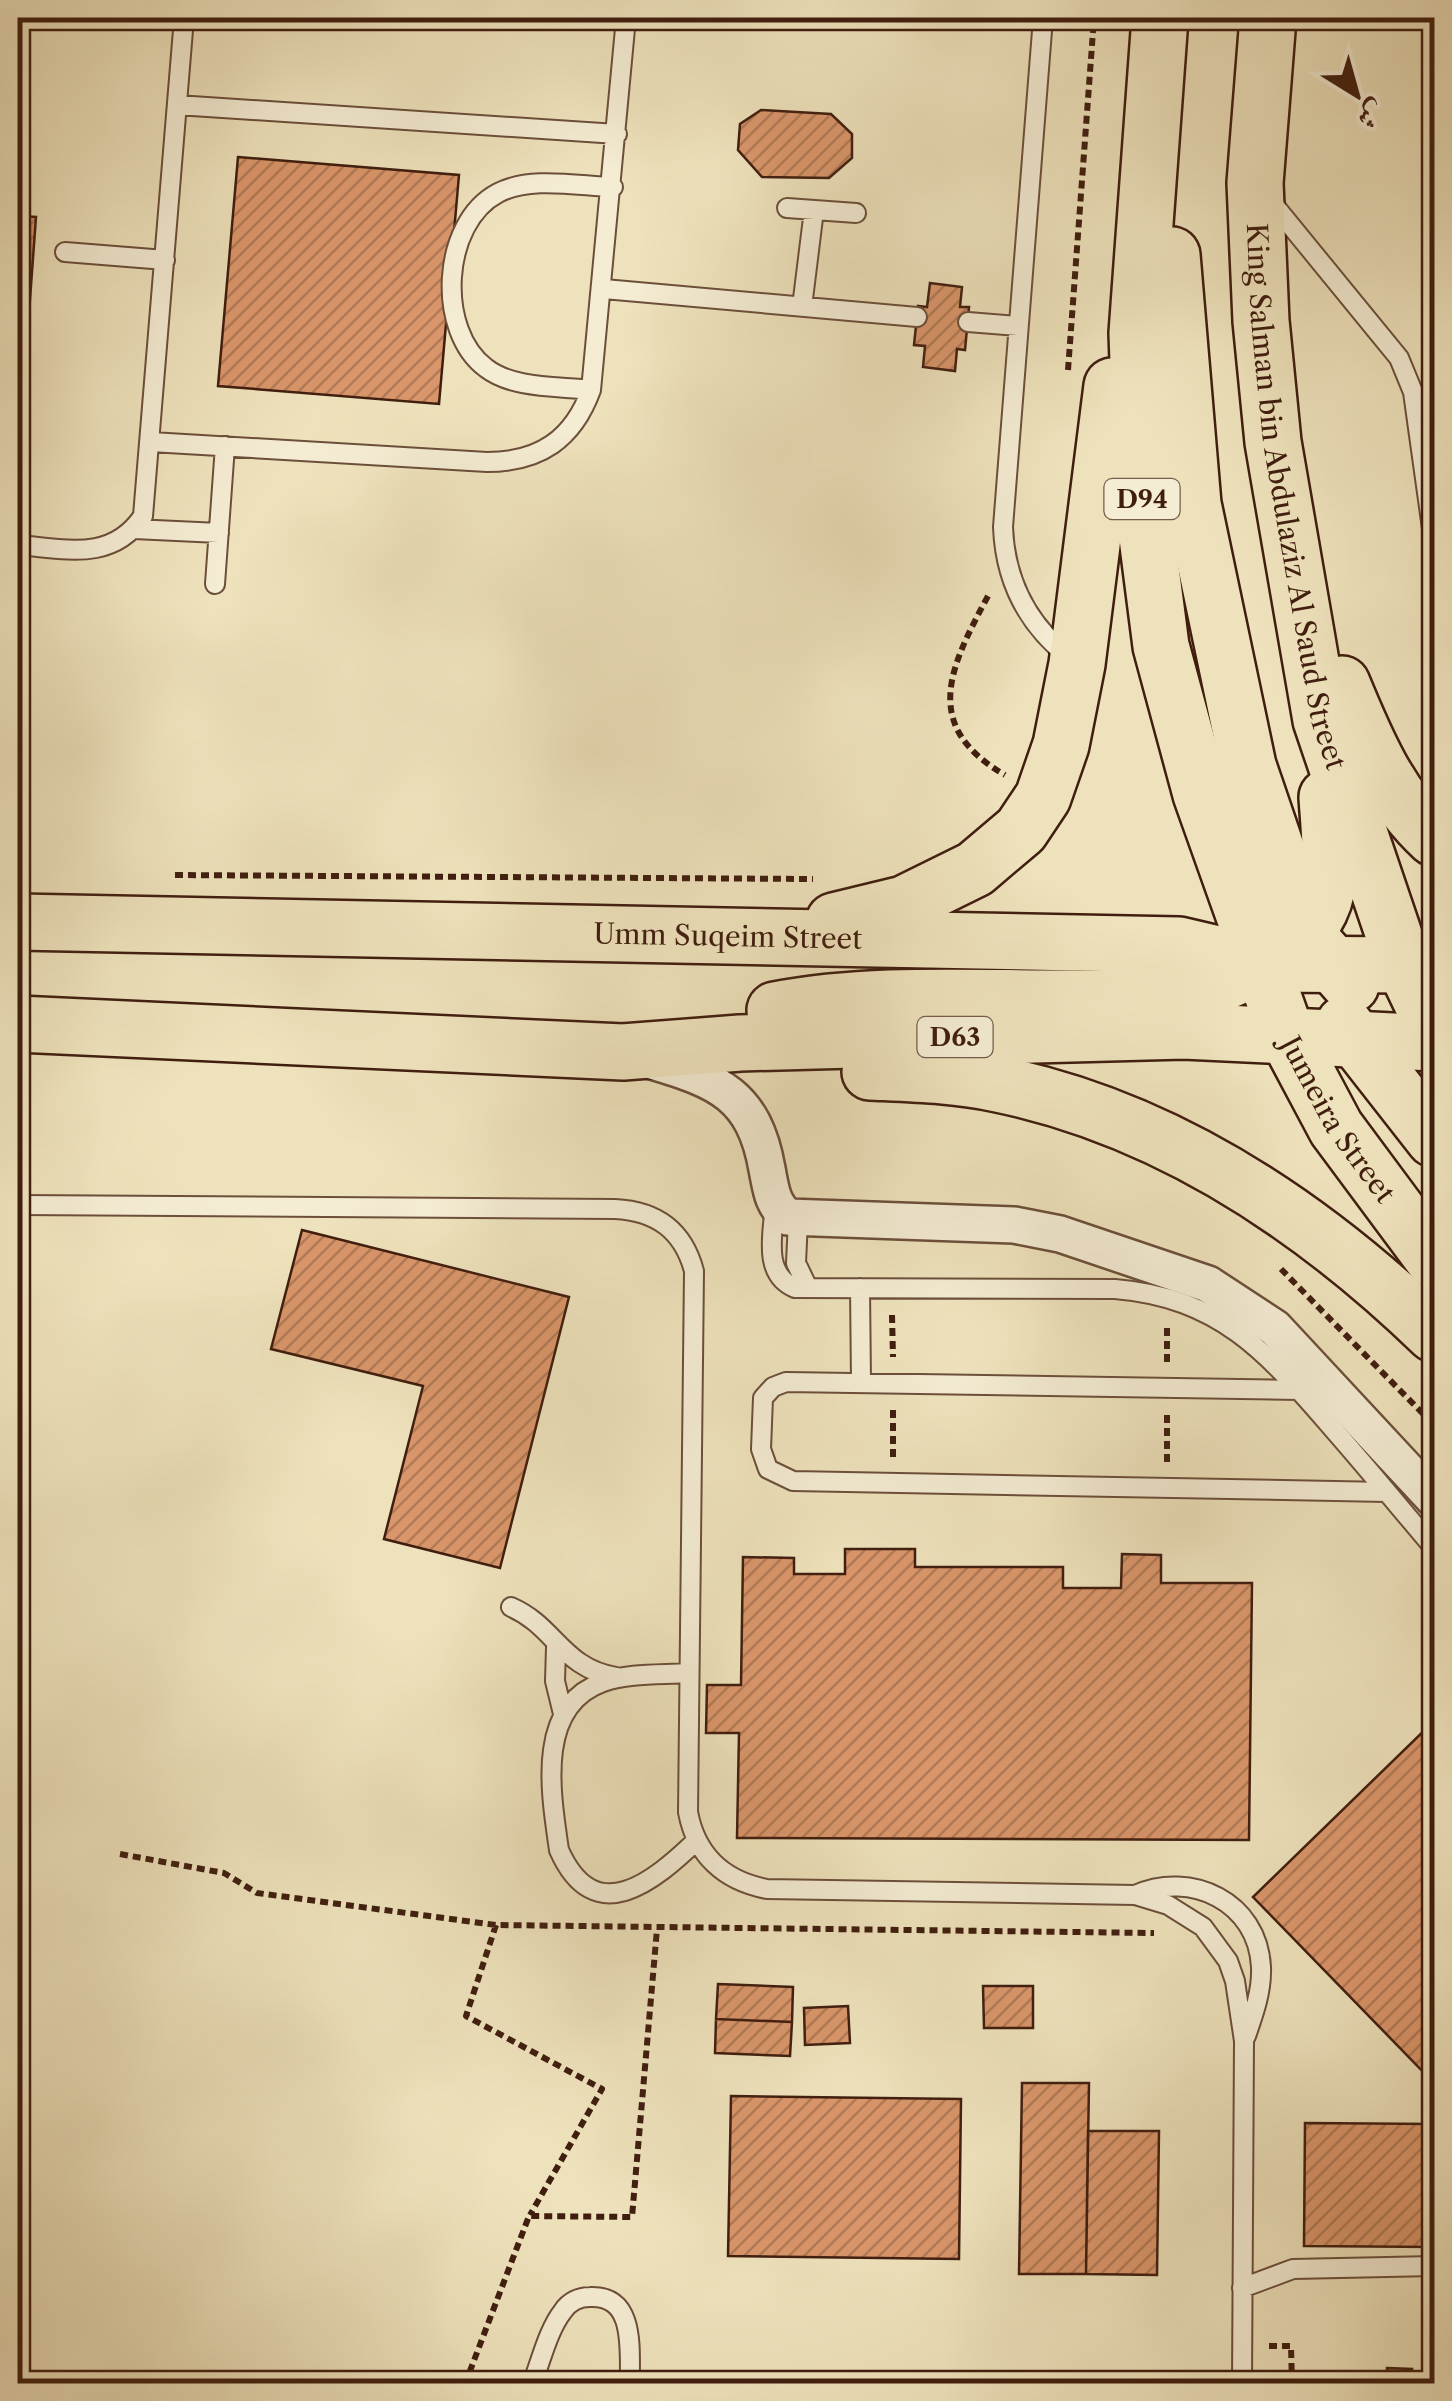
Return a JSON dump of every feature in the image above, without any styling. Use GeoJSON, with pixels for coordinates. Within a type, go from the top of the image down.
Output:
{"type":"FeatureCollection","features":[{"type":"Feature","properties":{"kind":"main road"},"geometry":{"type":"LineString","coordinates":[[758,938],[904,904],[975,869],[1021,830],[1051,779],[1077,664],[1160,18]]}},
{"type":"Feature","properties":{"kind":"main road"},"geometry":{"type":"LineString","coordinates":[[1160,18],[1175,317],[1193,504],[1216,633],[1248,766],[1318,950],[1373,1004],[1434,1041]]}},
{"type":"Feature","properties":{"kind":"main road","name":"D94"},"geometry":{"type":"LineString","coordinates":[[1160,18],[1137,333],[1142,506],[1161,646],[1201,794],[1260,964]]}},
{"type":"Feature","properties":{"kind":"main road","name":"King Salman bin Abdulaziz Al Saud Street"},"geometry":{"type":"LineString","coordinates":[[1268,18],[1256,183],[1268,390],[1293,563],[1321,720],[1419,966]]}},
{"type":"Feature","properties":{"kind":"main road"},"geometry":{"type":"LineString","coordinates":[[1293,563],[1376,763],[1398,797],[1434,838]]}},
{"type":"Feature","properties":{"kind":"main road"},"geometry":{"type":"LineString","coordinates":[[1318,950],[1320,910],[1327,886],[1328,821],[1321,720]]}},
{"type":"Feature","properties":{"kind":"main road","name":"Umm Suqeim Street"},"geometry":{"type":"LineString","coordinates":[[18,922],[1179,945],[1260,964],[1316,1000],[1361,1041],[1430,1133]]}},
{"type":"Feature","properties":{"kind":"main road"},"geometry":{"type":"LineString","coordinates":[[623,1052],[692,1029],[797,1006],[916,998],[1170,996],[1222,983],[1260,964],[1318,950],[1419,966],[1434,1028]]}},
{"type":"Feature","properties":{"kind":"main road","name":"Jumeira Street"},"geometry":{"type":"LineString","coordinates":[[1260,964],[1287,1036],[1327,1113],[1365,1171],[1434,1260]]}},
{"type":"Feature","properties":{"kind":"main road","name":"D63"},"geometry":{"type":"LineString","coordinates":[[18,1024],[623,1052],[758,1042],[1184,1031],[1434,1041]]}},
{"type":"Feature","properties":{"kind":"main road"},"geometry":{"type":"LineString","coordinates":[[623,1052],[942,1076],[1048,1096],[1188,1152],[1304,1221],[1355,1260],[1434,1334]]}},
{"type":"Feature","properties":{"kind":"main road"},"geometry":{"type":"LineString","coordinates":[[1365,1171],[1373,1135],[1387,1122],[1404,1120],[1430,1133]]}},
{"type":"Feature","properties":{"kind":"street"},"geometry":{"type":"LineString","coordinates":[[623,1052],[702,1076],[741,1104],[764,1148],[786,1212],[1014,1225],[1060,1234],[1208,1284],[1276,1328],[1434,1499]]}},
{"type":"Feature","properties":{"kind":"lane"},"geometry":{"type":"LineString","coordinates":[[18,545],[100,550],[134,529],[147,501],[184,18]]}},
{"type":"Feature","properties":{"kind":"lane"},"geometry":{"type":"LineString","coordinates":[[151,442],[515,462],[542,453],[564,438],[582,416],[591,390],[604,289],[626,18]]}},
{"type":"Feature","properties":{"kind":"lane"},"geometry":{"type":"LineString","coordinates":[[1043,18],[1002,527],[1006,563],[1030,618],[1077,664]]}},
{"type":"Feature","properties":{"kind":"lane"},"geometry":{"type":"LineString","coordinates":[[177,105],[617,134]]}},
{"type":"Feature","properties":{"kind":"lane"},"geometry":{"type":"LineString","coordinates":[[1256,183],[1399,358],[1413,392],[1420,428],[1434,543]]}},
{"type":"Feature","properties":{"kind":"lane"},"geometry":{"type":"LineString","coordinates":[[591,390],[507,380],[474,358],[455,323],[456,258],[468,220],[498,193],[537,184],[613,187]]}},
{"type":"Feature","properties":{"kind":"lane"},"geometry":{"type":"LineString","coordinates":[[787,208],[856,213]]}},
{"type":"Feature","properties":{"kind":"lane"},"geometry":{"type":"LineString","coordinates":[[802,307],[814,210]]}},
{"type":"Feature","properties":{"kind":"lane"},"geometry":{"type":"LineString","coordinates":[[64,252],[166,260]]}},
{"type":"Feature","properties":{"kind":"lane"},"geometry":{"type":"LineString","coordinates":[[604,289],[917,317]]}},
{"type":"Feature","properties":{"kind":"lane"},"geometry":{"type":"LineString","coordinates":[[968,322],[1018,326]]}},
{"type":"Feature","properties":{"kind":"lane"},"geometry":{"type":"LineString","coordinates":[[214,584],[225,446]]}},
{"type":"Feature","properties":{"kind":"lane"},"geometry":{"type":"LineString","coordinates":[[134,529],[218,533]]}},
{"type":"Feature","properties":{"kind":"lane"},"geometry":{"type":"LineString","coordinates":[[18,1205],[624,1210],[653,1216],[670,1227],[690,1254],[694,1271],[688,1812],[696,1841],[733,1879],[767,1889],[1135,1894],[1167,1884],[1202,1888],[1232,1906],[1247,1922],[1257,1943],[1261,1976],[1244,2040]]}},
{"type":"Feature","properties":{"kind":"lane"},"geometry":{"type":"LineString","coordinates":[[786,1212],[773,1268],[785,1284],[808,1288],[1115,1289],[1167,1297],[1236,1329],[1299,1390],[1434,1548]]}},
{"type":"Feature","properties":{"kind":"lane"},"geometry":{"type":"LineString","coordinates":[[786,1212],[796,1263],[808,1288]]}},
{"type":"Feature","properties":{"kind":"lane"},"geometry":{"type":"LineString","coordinates":[[860,1288],[861,1383]]}},
{"type":"Feature","properties":{"kind":"lane"},"geometry":{"type":"LineString","coordinates":[[1299,1390],[786,1382],[767,1392],[761,1412],[761,1449],[768,1469],[793,1481],[1387,1492]]}},
{"type":"Feature","properties":{"kind":"lane"},"geometry":{"type":"LineString","coordinates":[[511,1607],[538,1622],[556,1646],[586,1668],[622,1678]]}},
{"type":"Feature","properties":{"kind":"lane"},"geometry":{"type":"LineString","coordinates":[[556,1646],[555,1681],[563,1714]]}},
{"type":"Feature","properties":{"kind":"lane"},"geometry":{"type":"LineString","coordinates":[[689,1673],[622,1678],[588,1689],[563,1714],[553,1742],[557,1835],[565,1864],[574,1875],[599,1890],[628,1891],[655,1880],[696,1841]]}},
{"type":"Feature","properties":{"kind":"lane"},"geometry":{"type":"LineString","coordinates":[[1135,1894],[1187,1914],[1218,1943],[1235,1981],[1244,2040],[1242,2384]]}},
{"type":"Feature","properties":{"kind":"lane"},"geometry":{"type":"LineString","coordinates":[[1242,2288],[1294,2270],[1434,2266]]}},
{"type":"Feature","properties":{"kind":"lane"},"geometry":{"type":"LineString","coordinates":[[532,2384],[559,2315],[580,2298],[594,2296],[619,2307],[626,2318],[630,2384]]}},
{"type":"Feature","properties":{"kind":"path"},"geometry":{"type":"LineString","coordinates":[[1006,563],[951,670],[951,724],[979,760],[1014,780]]}},
{"type":"Feature","properties":{"kind":"path"},"geometry":{"type":"LineString","coordinates":[[174,875],[818,879]]}},
{"type":"Feature","properties":{"kind":"path"},"geometry":{"type":"LineString","coordinates":[[1304,1221],[1274,1252],[1278,1267],[1434,1425]]}},
{"type":"Feature","properties":{"kind":"path"},"geometry":{"type":"LineString","coordinates":[[120,1854],[224,1873],[257,1893],[496,1926],[1162,1932]]}},
{"type":"Feature","properties":{"kind":"path"},"geometry":{"type":"LineString","coordinates":[[465,2384],[529,2216],[602,2089],[466,2016],[496,1926]]}},
{"type":"Feature","properties":{"kind":"path"},"geometry":{"type":"LineString","coordinates":[[529,2216],[632,2217],[657,1928]]}},
{"type":"Feature","properties":{"kind":"path"},"geometry":{"type":"LineString","coordinates":[[1242,2345],[1292,2346],[1292,2384]]}},
{"type":"Feature","properties":{"kind":"building"},"geometry":{"type":"Polygon","coordinates":[[[761,110],[831,114],[852,134],[852,158],[829,178],[762,177],[738,150],[740,124],[761,110]]]}},
{"type":"Feature","properties":{"kind":"building"},"geometry":{"type":"Polygon","coordinates":[[[238,157],[459,175],[439,404],[218,386],[238,157]]]}},
{"type":"Feature","properties":{"kind":"building"},"geometry":{"type":"Polygon","coordinates":[[[18,216],[36,217],[29,313],[18,313],[18,216]]]}},
{"type":"Feature","properties":{"kind":"building"},"geometry":{"type":"Polygon","coordinates":[[[930,283],[962,287],[960,307],[969,307],[965,350],[957,349],[955,371],[923,367],[925,346],[914,345],[918,306],[927,307],[930,283]]]}},
{"type":"Feature","properties":{"kind":"building"},"geometry":{"type":"Polygon","coordinates":[[[302,1230],[569,1297],[500,1568],[384,1539],[423,1386],[271,1349],[302,1230]]]}},
{"type":"Feature","properties":{"kind":"building"},"geometry":{"type":"Polygon","coordinates":[[[845,1549],[915,1549],[915,1567],[1063,1567],[1063,1588],[1121,1588],[1122,1554],[1161,1555],[1161,1583],[1252,1583],[1249,1840],[737,1838],[739,1733],[706,1733],[707,1685],[741,1685],[743,1557],[794,1558],[794,1574],[845,1574],[845,1549]]]}},
{"type":"Feature","properties":{"kind":"building"},"geometry":{"type":"Polygon","coordinates":[[[1434,1721],[1434,2078],[1432,2081],[1253,1897],[1434,1721]]]}},
{"type":"Feature","properties":{"kind":"building"},"geometry":{"type":"Polygon","coordinates":[[[718,1984],[793,1987],[792,2022],[716,2019],[718,1984]]]}},
{"type":"Feature","properties":{"kind":"building"},"geometry":{"type":"Polygon","coordinates":[[[983,1986],[1033,1986],[1033,2028],[984,2028],[983,1986]]]}},
{"type":"Feature","properties":{"kind":"building"},"geometry":{"type":"Polygon","coordinates":[[[848,2006],[850,2043],[805,2045],[804,2008],[848,2006]]]}},
{"type":"Feature","properties":{"kind":"building"},"geometry":{"type":"Polygon","coordinates":[[[716,2019],[792,2022],[790,2056],[715,2053],[716,2019]]]}},
{"type":"Feature","properties":{"kind":"building"},"geometry":{"type":"Polygon","coordinates":[[[1022,2083],[1089,2083],[1086,2274],[1019,2274],[1022,2083]]]}},
{"type":"Feature","properties":{"kind":"building"},"geometry":{"type":"Polygon","coordinates":[[[731,2096],[961,2099],[959,2259],[728,2256],[731,2096]]]}},
{"type":"Feature","properties":{"kind":"building"},"geometry":{"type":"Polygon","coordinates":[[[1305,2123],[1434,2124],[1434,2247],[1304,2246],[1305,2123]]]}},
{"type":"Feature","properties":{"kind":"building"},"geometry":{"type":"Polygon","coordinates":[[[1088,2131],[1159,2131],[1157,2275],[1086,2274],[1088,2131]]]}},
{"type":"Feature","properties":{"kind":"building"},"geometry":{"type":"Polygon","coordinates":[[[1387,2368],[1412,2369],[1411,2384],[1387,2384],[1387,2368]]]}}]}
